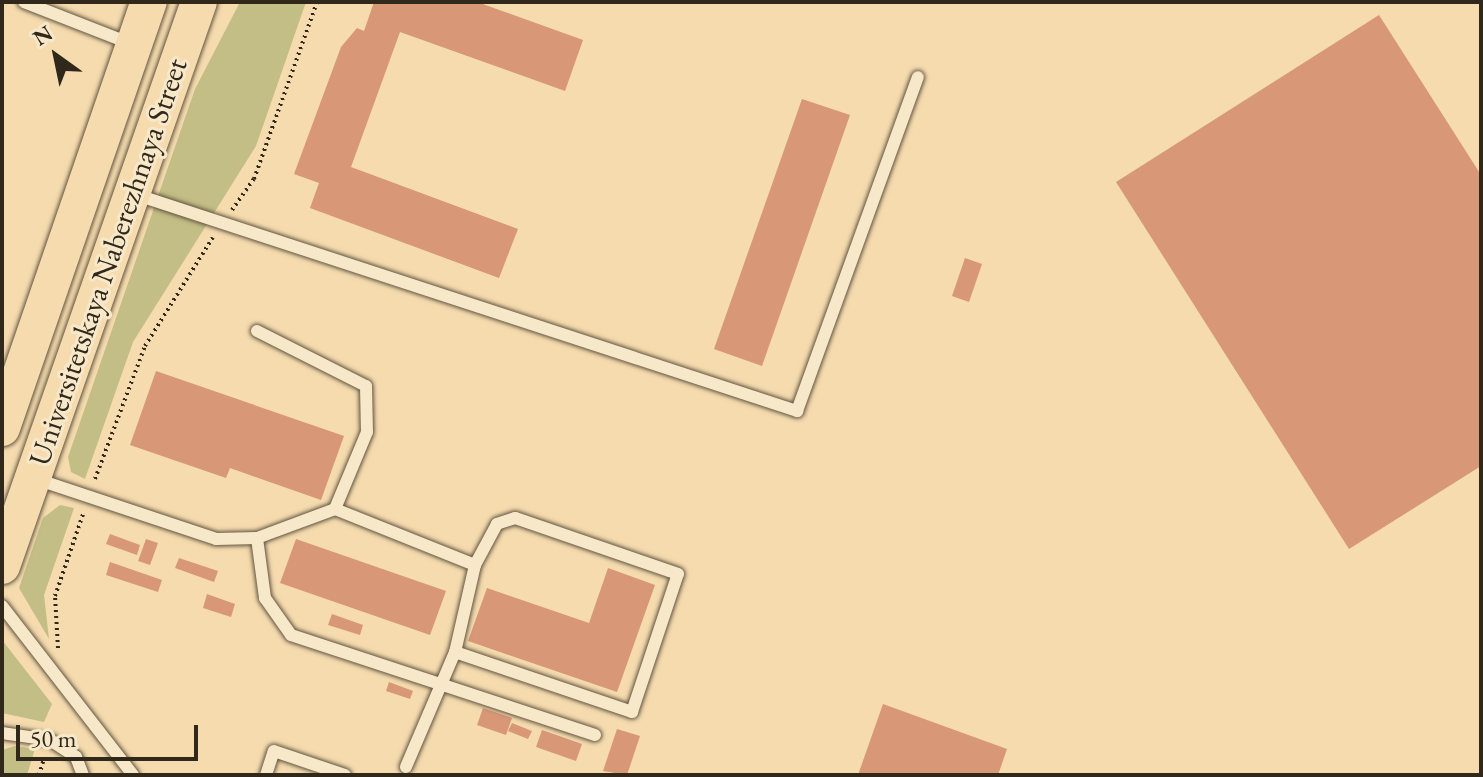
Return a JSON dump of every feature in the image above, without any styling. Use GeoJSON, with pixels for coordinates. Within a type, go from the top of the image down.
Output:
{"type":"FeatureCollection","features":[{"type":"Feature","properties":{"kind":"main road","name":"Universitetskaya Naberezhnaya Street"},"geometry":{"type":"LineString","coordinates":[[2,428],[10,382],[149,2]]}},
{"type":"Feature","properties":{"kind":"main road","name":"Universitetskaya Naberezhnaya Street"},"geometry":{"type":"LineString","coordinates":[[2,566],[199,2]]}},
{"type":"Feature","properties":{"kind":"main road"},"geometry":{"type":"LineString","coordinates":[[171,78],[218,2]]}},
{"type":"Feature","properties":{"kind":"lane"},"geometry":{"type":"LineString","coordinates":[[24,2],[135,45]]}},
{"type":"Feature","properties":{"kind":"lane"},"geometry":{"type":"LineString","coordinates":[[131,193],[797,411],[918,77]]}},
{"type":"Feature","properties":{"kind":"lane"},"geometry":{"type":"LineString","coordinates":[[257,331],[366,386],[367,432],[335,509]]}},
{"type":"Feature","properties":{"kind":"lane"},"geometry":{"type":"LineString","coordinates":[[33,478],[216,539],[257,538],[335,509],[475,565]]}},
{"type":"Feature","properties":{"kind":"lane"},"geometry":{"type":"LineString","coordinates":[[406,767],[455,652],[475,565],[497,524],[515,518],[678,574],[632,712],[455,652]]}},
{"type":"Feature","properties":{"kind":"lane"},"geometry":{"type":"LineString","coordinates":[[257,538],[265,598],[291,635],[595,735]]}},
{"type":"Feature","properties":{"kind":"lane"},"geometry":{"type":"LineString","coordinates":[[2,606],[133,775]]}},
{"type":"Feature","properties":{"kind":"lane"},"geometry":{"type":"LineString","coordinates":[[2,733],[50,740],[76,757],[83,775]]}},
{"type":"Feature","properties":{"kind":"lane"},"geometry":{"type":"LineString","coordinates":[[266,775],[274,751],[345,775]]}},
{"type":"Feature","properties":{"kind":"path"},"geometry":{"type":"LineString","coordinates":[[58,679],[55,596],[145,346],[222,223],[254,179],[317,2]]}},
{"type":"Feature","properties":{"kind":"path"},"geometry":{"type":"LineString","coordinates":[[39,775],[50,740]]}},
{"type":"Feature","properties":{"kind":"shaded area"},"geometry":{"type":"Polygon","coordinates":[[[240,2],[306,2],[256,146],[133,342],[85,479],[71,472],[68,457],[195,89],[240,2]]]}},
{"type":"Feature","properties":{"kind":"shaded area"},"geometry":{"type":"Polygon","coordinates":[[[60,505],[74,508],[44,595],[49,639],[19,588],[43,518],[60,505]]]}},
{"type":"Feature","properties":{"kind":"shaded area"},"geometry":{"type":"Polygon","coordinates":[[[2,640],[52,704],[44,722],[2,713],[2,640]]]}},
{"type":"Feature","properties":{"kind":"shaded area"},"geometry":{"type":"Polygon","coordinates":[[[15,746],[35,749],[27,775],[2,775],[2,750],[15,746]]]}},
{"type":"Feature","properties":{"kind":"building"},"geometry":{"type":"Polygon","coordinates":[[[374,2],[477,2],[583,40],[565,91],[400,32],[351,167],[518,229],[499,278],[310,208],[319,183],[294,174],[341,47],[357,28],[364,31],[374,2]]]}},
{"type":"Feature","properties":{"kind":"building"},"geometry":{"type":"Polygon","coordinates":[[[1379,15],[1481,175],[1481,466],[1349,549],[1116,182],[1379,15]]]}},
{"type":"Feature","properties":{"kind":"building"},"geometry":{"type":"Polygon","coordinates":[[[802,99],[850,115],[762,366],[714,349],[802,99]]]}},
{"type":"Feature","properties":{"kind":"building"},"geometry":{"type":"Polygon","coordinates":[[[965,258],[982,264],[969,302],[952,296],[965,258]]]}},
{"type":"Feature","properties":{"kind":"building"},"geometry":{"type":"Polygon","coordinates":[[[156,371],[344,436],[321,500],[230,468],[226,478],[130,445],[156,371]]]}},
{"type":"Feature","properties":{"kind":"building"},"geometry":{"type":"Polygon","coordinates":[[[110,534],[140,545],[137,555],[106,544],[110,534]]]}},
{"type":"Feature","properties":{"kind":"building"},"geometry":{"type":"Polygon","coordinates":[[[146,539],[158,543],[150,565],[138,561],[146,539]]]}},
{"type":"Feature","properties":{"kind":"building"},"geometry":{"type":"Polygon","coordinates":[[[296,539],[446,591],[430,635],[280,583],[296,539]]]}},
{"type":"Feature","properties":{"kind":"building"},"geometry":{"type":"Polygon","coordinates":[[[179,558],[218,571],[214,582],[175,568],[179,558]]]}},
{"type":"Feature","properties":{"kind":"building"},"geometry":{"type":"Polygon","coordinates":[[[110,562],[162,580],[158,592],[106,575],[110,562]]]}},
{"type":"Feature","properties":{"kind":"building"},"geometry":{"type":"Polygon","coordinates":[[[608,568],[655,585],[617,692],[468,641],[487,588],[589,623],[608,568]]]}},
{"type":"Feature","properties":{"kind":"building"},"geometry":{"type":"Polygon","coordinates":[[[207,594],[235,604],[231,617],[203,608],[207,594]]]}},
{"type":"Feature","properties":{"kind":"building"},"geometry":{"type":"Polygon","coordinates":[[[332,614],[363,625],[360,635],[328,625],[332,614]]]}},
{"type":"Feature","properties":{"kind":"building"},"geometry":{"type":"Polygon","coordinates":[[[389,682],[413,691],[410,699],[386,691],[389,682]]]}},
{"type":"Feature","properties":{"kind":"building"},"geometry":{"type":"Polygon","coordinates":[[[883,704],[1007,749],[998,775],[858,775],[883,704]]]}},
{"type":"Feature","properties":{"kind":"building"},"geometry":{"type":"Polygon","coordinates":[[[483,708],[512,718],[506,735],[477,725],[483,708]]]}},
{"type":"Feature","properties":{"kind":"building"},"geometry":{"type":"Polygon","coordinates":[[[512,723],[532,731],[528,739],[508,731],[512,723]]]}},
{"type":"Feature","properties":{"kind":"building"},"geometry":{"type":"Polygon","coordinates":[[[617,729],[640,736],[627,775],[603,771],[617,729]]]}},
{"type":"Feature","properties":{"kind":"building"},"geometry":{"type":"Polygon","coordinates":[[[542,730],[582,744],[576,761],[536,747],[542,730]]]}}]}
